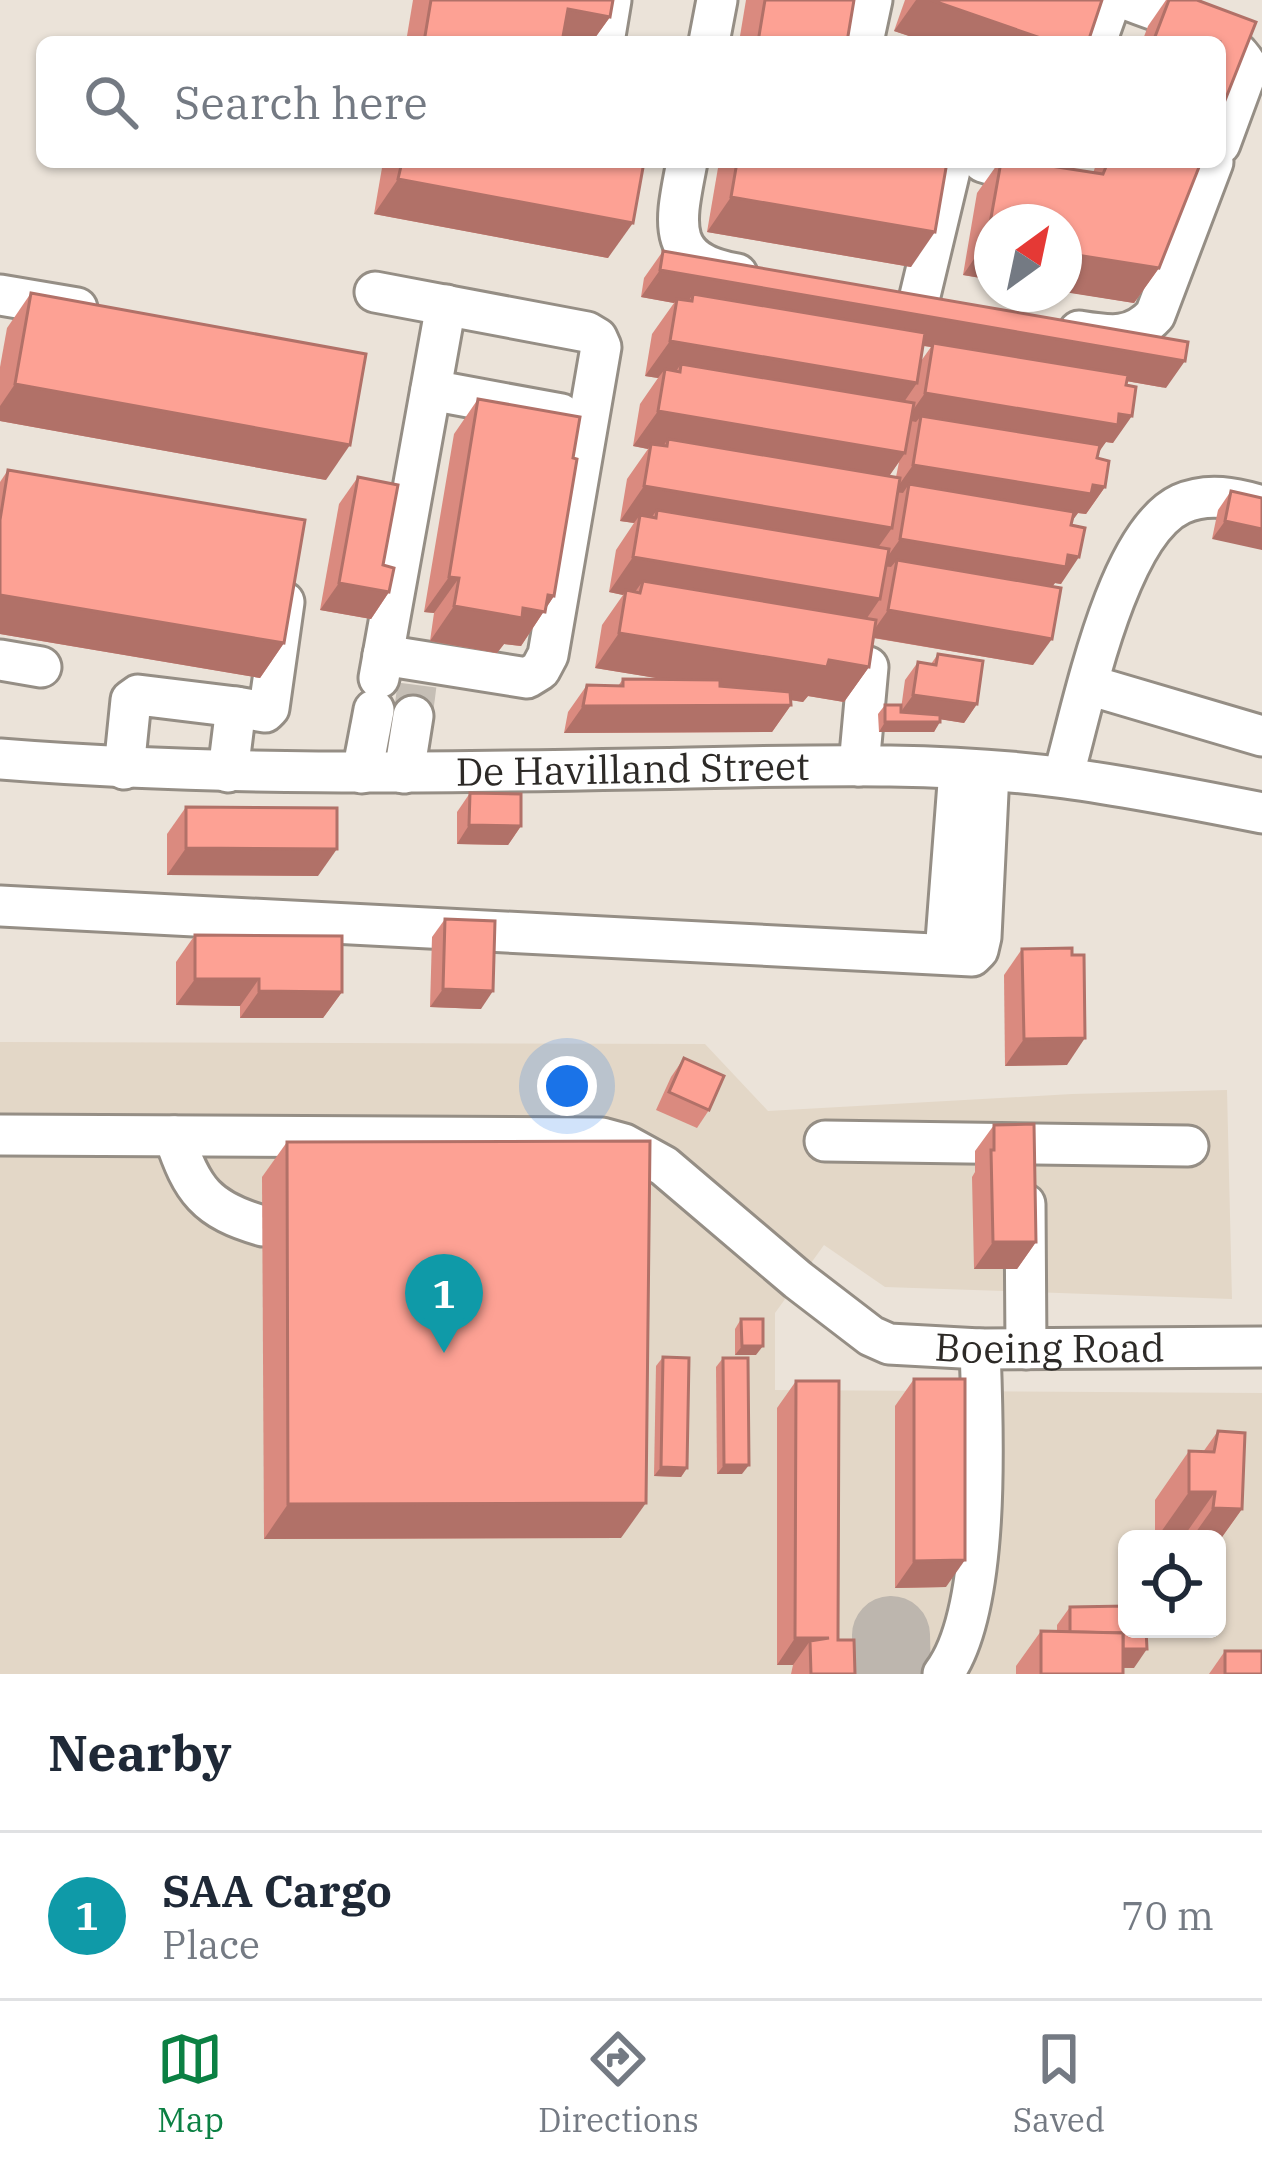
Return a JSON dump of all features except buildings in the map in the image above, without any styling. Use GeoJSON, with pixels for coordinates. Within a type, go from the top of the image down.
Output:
{"type":"FeatureCollection","features":[{"type":"Feature","properties":{"kind":"lane"},"geometry":{"type":"LineString","coordinates":[[605,36],[611,0]]}},
{"type":"Feature","properties":{"kind":"lane"},"geometry":{"type":"LineString","coordinates":[[710,36],[717,0]]}},
{"type":"Feature","properties":{"kind":"lane"},"geometry":{"type":"LineString","coordinates":[[864,36],[872,0]]}},
{"type":"Feature","properties":{"kind":"lane"},"geometry":{"type":"LineString","coordinates":[[1098,36],[1111,0]]}},
{"type":"Feature","properties":{"kind":"lane"},"geometry":{"type":"LineString","coordinates":[[1128,0],[1216,36]]}},
{"type":"Feature","properties":{"kind":"lane"},"geometry":{"type":"LineString","coordinates":[[1226,42],[1238,50],[1249,68],[1226,128]]}},
{"type":"Feature","properties":{"kind":"lane"},"geometry":{"type":"LineString","coordinates":[[685,168],[674,227],[692,259],[713,271],[782,282]]}},
{"type":"Feature","properties":{"kind":"lane"},"geometry":{"type":"LineString","coordinates":[[918,304],[951,168]]}},
{"type":"Feature","properties":{"kind":"lane"},"geometry":{"type":"LineString","coordinates":[[1003,168],[1023,174],[1035,168]]}},
{"type":"Feature","properties":{"kind":"lane"},"geometry":{"type":"LineString","coordinates":[[1052,326],[1118,337],[1143,329],[1155,315],[1211,168]]}},
{"type":"Feature","properties":{"kind":"lane"},"geometry":{"type":"LineString","coordinates":[[375,292],[587,332],[601,347],[548,655],[540,670],[527,678],[398,684]]}},
{"type":"Feature","properties":{"kind":"lane"},"geometry":{"type":"LineString","coordinates":[[0,295],[116,315]]}},
{"type":"Feature","properties":{"kind":"lane"},"geometry":{"type":"LineString","coordinates":[[872,297],[962,312]]}},
{"type":"Feature","properties":{"kind":"lane"},"geometry":{"type":"LineString","coordinates":[[404,772],[398,684],[431,390],[446,304]]}},
{"type":"Feature","properties":{"kind":"lane"},"geometry":{"type":"LineString","coordinates":[[431,390],[590,420]]}},
{"type":"Feature","properties":{"kind":"lane"},"geometry":{"type":"LineString","coordinates":[[1063,777],[1134,554],[1151,528],[1179,505],[1197,499],[1226,497],[1262,506]]}},
{"type":"Feature","properties":{"kind":"lane"},"geometry":{"type":"LineString","coordinates":[[124,769],[131,700],[138,695],[265,712],[269,708],[288,570]]}},
{"type":"Feature","properties":{"kind":"lane"},"geometry":{"type":"LineString","coordinates":[[0,660],[41,667]]}},
{"type":"Feature","properties":{"kind":"lane"},"geometry":{"type":"LineString","coordinates":[[860,766],[868,668]]}},
{"type":"Feature","properties":{"kind":"lane"},"geometry":{"type":"LineString","coordinates":[[362,773],[398,684]]}},
{"type":"Feature","properties":{"kind":"lane"},"geometry":{"type":"LineString","coordinates":[[1089,685],[1262,736]]}},
{"type":"Feature","properties":{"kind":"lane"},"geometry":{"type":"LineString","coordinates":[[228,772],[236,706]]}},
{"type":"Feature","properties":{"kind":"lane","name":"De Havilland Street"},"geometry":{"type":"LineString","coordinates":[[0,760],[124,769],[362,773],[860,766],[1063,777],[1262,813]]}},
{"type":"Feature","properties":{"kind":"lane"},"geometry":{"type":"LineString","coordinates":[[0,907],[945,953],[974,771]]}},
{"type":"Feature","properties":{"kind":"lane","name":"Boeing Road"},"geometry":{"type":"LineString","coordinates":[[0,1135],[602,1138],[664,1166],[847,1318],[889,1344],[980,1349],[1262,1347]]}},
{"type":"Feature","properties":{"kind":"lane"},"geometry":{"type":"LineString","coordinates":[[174,1136],[197,1192],[227,1213],[263,1226]]}},
{"type":"Feature","properties":{"kind":"lane"},"geometry":{"type":"LineString","coordinates":[[825,1141],[1188,1146]]}},
{"type":"Feature","properties":{"kind":"lane"},"geometry":{"type":"LineString","coordinates":[[1026,1144],[1026,1349]]}},
{"type":"Feature","properties":{"kind":"lane"},"geometry":{"type":"LineString","coordinates":[[640,1201],[655,1195],[664,1166]]}},
{"type":"Feature","properties":{"kind":"lane"},"geometry":{"type":"LineString","coordinates":[[943,1674],[966,1624],[975,1574],[980,1349]]}},
{"type":"Feature","properties":{"kind":"shaded area"},"geometry":{"type":"Polygon","coordinates":[[[0,1042],[705,1044],[768,1111],[1227,1090],[1232,1299],[885,1287],[824,1245],[775,1313],[775,1390],[1262,1393],[1262,1674],[0,1674],[0,1042]]]}},
{"type":"Feature","properties":{"kind":"taxiway"},"geometry":{"type":"LineString","coordinates":[[891,1635],[892,1674]]}},
{"type":"Feature","properties":{"kind":"tunnel"},"geometry":{"type":"LineString","coordinates":[[413,716],[417,685]]}},
{"type":"Feature","properties":{"kind":"place","name":"SAA Cargo"},"geometry":{"type":"Point","coordinates":[444,1353]}}]}
